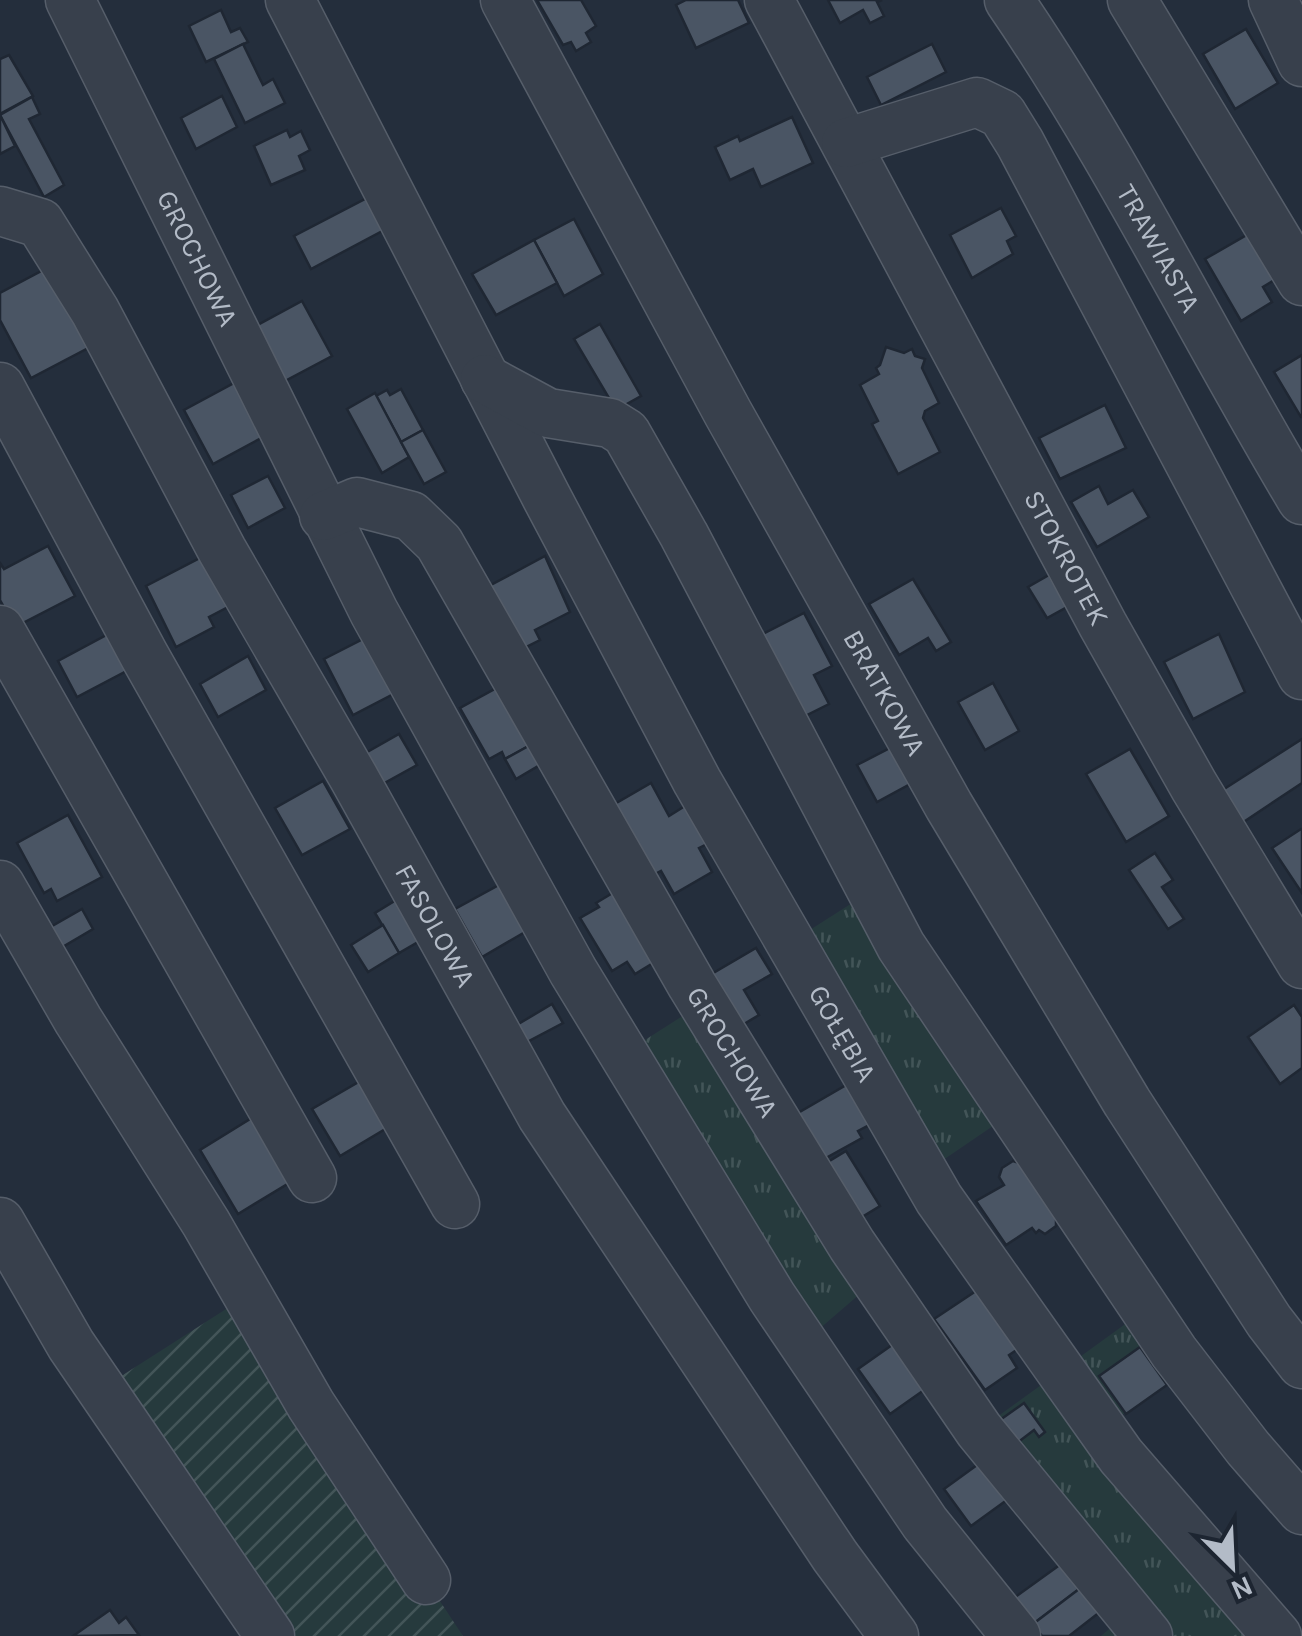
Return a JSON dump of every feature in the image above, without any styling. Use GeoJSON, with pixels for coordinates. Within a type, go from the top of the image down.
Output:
{"type":"FeatureCollection","features":[{"type":"Feature","properties":{"kind":"street","name":"GROCHOWA"},"geometry":{"type":"LineString","coordinates":[[70,0],[324,516],[573,971],[772,1297],[925,1523],[1016,1636]]}},
{"type":"Feature","properties":{"kind":"street","name":"GOŁĘBIA"},"geometry":{"type":"LineString","coordinates":[[290,0],[698,780],[939,1199],[1121,1456],[1277,1636]]}},
{"type":"Feature","properties":{"kind":"street","name":"BRATKOWA"},"geometry":{"type":"LineString","coordinates":[[506,0],[738,429],[949,806],[1127,1102],[1269,1322],[1302,1364]]}},
{"type":"Feature","properties":{"kind":"street","name":"STOKROTEK"},"geometry":{"type":"LineString","coordinates":[[769,0],[1103,625],[1194,786],[1302,964]]}},
{"type":"Feature","properties":{"kind":"street","name":"TRAWIASTA"},"geometry":{"type":"LineString","coordinates":[[1009,0],[1054,66],[1302,500]]}},
{"type":"Feature","properties":{"kind":"street"},"geometry":{"type":"LineString","coordinates":[[1132,0],[1302,281]]}},
{"type":"Feature","properties":{"kind":"street"},"geometry":{"type":"LineString","coordinates":[[1273,0],[1302,62]]}},
{"type":"Feature","properties":{"kind":"street"},"geometry":{"type":"LineString","coordinates":[[1284,0],[1302,2]]}},
{"type":"Feature","properties":{"kind":"street"},"geometry":{"type":"LineString","coordinates":[[846,143],[977,102],[1002,114],[1302,676]]}},
{"type":"Feature","properties":{"kind":"street","name":"FASOLOWA"},"geometry":{"type":"LineString","coordinates":[[0,212],[40,223],[59,252],[96,311],[222,550],[542,1116],[792,1493],[894,1636]]}},
{"type":"Feature","properties":{"kind":"street"},"geometry":{"type":"LineString","coordinates":[[485,379],[548,413],[610,423],[626,434],[684,535],[901,946],[1174,1352],[1302,1510]]}},
{"type":"Feature","properties":{"kind":"street"},"geometry":{"type":"LineString","coordinates":[[0,386],[144,655],[455,1204]]}},
{"type":"Feature","properties":{"kind":"street","name":"GROCHOWA"},"geometry":{"type":"LineString","coordinates":[[324,516],[357,502],[410,516],[439,543],[692,986],[852,1246],[979,1430],[1148,1636]]}},
{"type":"Feature","properties":{"kind":"street"},"geometry":{"type":"LineString","coordinates":[[0,630],[312,1178]]}},
{"type":"Feature","properties":{"kind":"street"},"geometry":{"type":"LineString","coordinates":[[0,884],[78,1020],[206,1223],[311,1406],[426,1580]]}},
{"type":"Feature","properties":{"kind":"street"},"geometry":{"type":"LineString","coordinates":[[0,1222],[70,1345],[270,1636]]}},
{"type":"Feature","properties":{"kind":"green space"},"geometry":{"type":"Polygon","coordinates":[[[871,891],[1015,1111],[924,1173],[791,942],[871,891]]]}},
{"type":"Feature","properties":{"kind":"green space"},"geometry":{"type":"Polygon","coordinates":[[[703,1003],[876,1280],[803,1343],[623,1054],[703,1003]]]}},
{"type":"Feature","properties":{"kind":"green space"},"geometry":{"type":"Polygon","coordinates":[[[248,1295],[311,1406],[463,1636],[270,1636],[101,1389],[248,1295]]]}},
{"type":"Feature","properties":{"kind":"green space"},"geometry":{"type":"Polygon","coordinates":[[[1146,1309],[1185,1366],[1103,1430],[1277,1636],[1101,1636],[1128,1613],[979,1430],[1146,1309]]]}},
{"type":"Feature","properties":{"kind":"building"},"geometry":{"type":"Polygon","coordinates":[[[537,0],[581,0],[596,26],[586,33],[591,42],[576,51],[571,42],[563,45],[537,0]]]}},
{"type":"Feature","properties":{"kind":"building"},"geometry":{"type":"Polygon","coordinates":[[[686,0],[738,0],[749,23],[696,48],[676,5],[686,0]]]}},
{"type":"Feature","properties":{"kind":"building"},"geometry":{"type":"Polygon","coordinates":[[[828,0],[882,0],[877,2],[884,16],[870,23],[863,10],[840,23],[828,0]]]}},
{"type":"Feature","properties":{"kind":"building"},"geometry":{"type":"Polygon","coordinates":[[[221,10],[231,32],[240,28],[248,42],[206,62],[189,26],[221,10]]]}},
{"type":"Feature","properties":{"kind":"building"},"geometry":{"type":"Polygon","coordinates":[[[1246,29],[1278,83],[1235,109],[1203,54],[1246,29]]]}},
{"type":"Feature","properties":{"kind":"building"},"geometry":{"type":"Polygon","coordinates":[[[243,44],[263,85],[273,79],[285,103],[245,123],[214,59],[243,44]]]}},
{"type":"Feature","properties":{"kind":"building"},"geometry":{"type":"Polygon","coordinates":[[[932,44],[946,72],[881,105],[867,77],[932,44]]]}},
{"type":"Feature","properties":{"kind":"building"},"geometry":{"type":"Polygon","coordinates":[[[9,55],[33,96],[0,114],[0,59],[9,55]]]}},
{"type":"Feature","properties":{"kind":"building"},"geometry":{"type":"Polygon","coordinates":[[[222,96],[237,127],[196,149],[181,118],[222,96]]]}},
{"type":"Feature","properties":{"kind":"building"},"geometry":{"type":"Polygon","coordinates":[[[32,97],[40,114],[29,119],[64,185],[44,197],[0,115],[32,97]]]}},
{"type":"Feature","properties":{"kind":"building"},"geometry":{"type":"Polygon","coordinates":[[[0,115],[15,146],[0,154],[0,115]]]}},
{"type":"Feature","properties":{"kind":"building"},"geometry":{"type":"Polygon","coordinates":[[[792,117],[813,163],[761,187],[753,169],[730,180],[715,147],[738,136],[740,141],[792,117]]]}},
{"type":"Feature","properties":{"kind":"building"},"geometry":{"type":"Polygon","coordinates":[[[287,130],[290,137],[301,131],[310,150],[299,156],[305,170],[271,185],[254,146],[287,130]]]}},
{"type":"Feature","properties":{"kind":"building"},"geometry":{"type":"Polygon","coordinates":[[[369,197],[386,229],[311,269],[294,236],[369,197]]]}},
{"type":"Feature","properties":{"kind":"building"},"geometry":{"type":"Polygon","coordinates":[[[1001,208],[1016,236],[1007,241],[1013,254],[972,278],[950,235],[1001,208]]]}},
{"type":"Feature","properties":{"kind":"building"},"geometry":{"type":"Polygon","coordinates":[[[574,219],[603,274],[564,296],[534,240],[574,219]]]}},
{"type":"Feature","properties":{"kind":"building"},"geometry":{"type":"Polygon","coordinates":[[[1252,232],[1279,277],[1263,287],[1272,302],[1241,321],[1205,259],[1252,232]]]}},
{"type":"Feature","properties":{"kind":"building"},"geometry":{"type":"Polygon","coordinates":[[[534,240],[557,283],[496,315],[472,274],[534,240]]]}},
{"type":"Feature","properties":{"kind":"building"},"geometry":{"type":"Polygon","coordinates":[[[49,267],[92,346],[31,378],[0,320],[0,293],[49,267]]]}},
{"type":"Feature","properties":{"kind":"building"},"geometry":{"type":"Polygon","coordinates":[[[302,301],[332,356],[283,382],[254,327],[302,301]]]}},
{"type":"Feature","properties":{"kind":"building"},"geometry":{"type":"Polygon","coordinates":[[[600,324],[641,396],[616,410],[574,339],[600,324]]]}},
{"type":"Feature","properties":{"kind":"building"},"geometry":{"type":"Polygon","coordinates":[[[886,347],[904,353],[912,349],[915,356],[925,359],[922,368],[939,403],[925,411],[923,418],[940,452],[898,474],[872,424],[878,421],[860,385],[879,374],[876,368],[886,347]]]}},
{"type":"Feature","properties":{"kind":"building"},"geometry":{"type":"Polygon","coordinates":[[[1302,355],[1302,417],[1301,417],[1274,372],[1302,355]]]}},
{"type":"Feature","properties":{"kind":"building"},"geometry":{"type":"Polygon","coordinates":[[[236,382],[265,436],[213,464],[184,410],[236,382]]]}},
{"type":"Feature","properties":{"kind":"building"},"geometry":{"type":"Polygon","coordinates":[[[401,389],[423,430],[401,442],[376,396],[401,389]]]}},
{"type":"Feature","properties":{"kind":"building"},"geometry":{"type":"Polygon","coordinates":[[[375,393],[409,457],[382,473],[347,409],[375,393]]]}},
{"type":"Feature","properties":{"kind":"building"},"geometry":{"type":"Polygon","coordinates":[[[1105,405],[1126,448],[1060,479],[1039,438],[1105,405]]]}},
{"type":"Feature","properties":{"kind":"building"},"geometry":{"type":"Polygon","coordinates":[[[423,430],[446,472],[424,484],[401,442],[423,430]]]}},
{"type":"Feature","properties":{"kind":"building"},"geometry":{"type":"Polygon","coordinates":[[[268,476],[285,508],[248,528],[231,495],[268,476]]]}},
{"type":"Feature","properties":{"kind":"building"},"geometry":{"type":"Polygon","coordinates":[[[1099,486],[1108,504],[1133,490],[1149,517],[1097,547],[1071,502],[1099,486]]]}},
{"type":"Feature","properties":{"kind":"building"},"geometry":{"type":"Polygon","coordinates":[[[48,546],[75,596],[15,627],[0,600],[0,563],[4,569],[48,546]]]}},
{"type":"Feature","properties":{"kind":"building"},"geometry":{"type":"Polygon","coordinates":[[[545,556],[570,612],[535,630],[540,640],[522,649],[489,586],[545,556]]]}},
{"type":"Feature","properties":{"kind":"building"},"geometry":{"type":"Polygon","coordinates":[[[202,557],[228,607],[209,617],[214,627],[176,647],[146,586],[202,557]]]}},
{"type":"Feature","properties":{"kind":"building"},"geometry":{"type":"Polygon","coordinates":[[[1049,575],[1067,607],[1047,618],[1028,587],[1049,575]]]}},
{"type":"Feature","properties":{"kind":"building"},"geometry":{"type":"Polygon","coordinates":[[[913,579],[951,642],[936,651],[928,638],[899,655],[869,604],[913,579]]]}},
{"type":"Feature","properties":{"kind":"building"},"geometry":{"type":"Polygon","coordinates":[[[804,613],[832,666],[814,675],[829,704],[799,719],[757,637],[804,613]]]}},
{"type":"Feature","properties":{"kind":"building"},"geometry":{"type":"Polygon","coordinates":[[[114,631],[134,667],[77,697],[58,661],[114,631]]]}},
{"type":"Feature","properties":{"kind":"building"},"geometry":{"type":"Polygon","coordinates":[[[373,634],[403,689],[353,715],[324,659],[373,634]]]}},
{"type":"Feature","properties":{"kind":"building"},"geometry":{"type":"Polygon","coordinates":[[[1219,634],[1245,692],[1193,719],[1164,662],[1219,634]]]}},
{"type":"Feature","properties":{"kind":"building"},"geometry":{"type":"Polygon","coordinates":[[[248,656],[266,690],[218,717],[200,684],[248,656]]]}},
{"type":"Feature","properties":{"kind":"building"},"geometry":{"type":"Polygon","coordinates":[[[993,683],[1019,731],[985,750],[958,702],[993,683]]]}},
{"type":"Feature","properties":{"kind":"building"},"geometry":{"type":"Polygon","coordinates":[[[504,684],[536,742],[505,759],[502,752],[489,759],[460,708],[504,684]]]}},
{"type":"Feature","properties":{"kind":"building"},"geometry":{"type":"Polygon","coordinates":[[[399,734],[417,765],[379,786],[362,755],[399,734]]]}},
{"type":"Feature","properties":{"kind":"building"},"geometry":{"type":"Polygon","coordinates":[[[1302,739],[1302,783],[1242,823],[1221,791],[1302,739]]]}},
{"type":"Feature","properties":{"kind":"building"},"geometry":{"type":"Polygon","coordinates":[[[534,743],[545,762],[516,779],[505,759],[534,743]]]}},
{"type":"Feature","properties":{"kind":"building"},"geometry":{"type":"Polygon","coordinates":[[[892,747],[912,783],[877,802],[857,765],[892,747]]]}},
{"type":"Feature","properties":{"kind":"building"},"geometry":{"type":"Polygon","coordinates":[[[1130,749],[1169,816],[1126,842],[1086,774],[1130,749]]]}},
{"type":"Feature","properties":{"kind":"building"},"geometry":{"type":"Polygon","coordinates":[[[323,781],[350,829],[302,855],[275,808],[323,781]]]}},
{"type":"Feature","properties":{"kind":"building"},"geometry":{"type":"Polygon","coordinates":[[[651,783],[669,816],[685,806],[707,844],[699,848],[712,872],[674,894],[661,871],[653,875],[613,805],[651,783]]]}},
{"type":"Feature","properties":{"kind":"building"},"geometry":{"type":"Polygon","coordinates":[[[68,815],[102,877],[57,901],[51,889],[44,893],[17,843],[68,815]]]}},
{"type":"Feature","properties":{"kind":"building"},"geometry":{"type":"Polygon","coordinates":[[[1302,830],[1302,893],[1272,848],[1302,830]]]}},
{"type":"Feature","properties":{"kind":"building"},"geometry":{"type":"Polygon","coordinates":[[[1155,853],[1173,880],[1162,887],[1184,919],[1168,929],[1129,870],[1155,853]]]}},
{"type":"Feature","properties":{"kind":"building"},"geometry":{"type":"Polygon","coordinates":[[[499,885],[525,932],[482,957],[455,909],[499,885]]]}},
{"type":"Feature","properties":{"kind":"building"},"geometry":{"type":"Polygon","coordinates":[[[621,888],[663,957],[635,974],[627,962],[612,971],[580,918],[621,888]]]}},
{"type":"Feature","properties":{"kind":"building"},"geometry":{"type":"Polygon","coordinates":[[[406,894],[430,935],[399,953],[375,913],[406,894]]]}},
{"type":"Feature","properties":{"kind":"building"},"geometry":{"type":"Polygon","coordinates":[[[82,909],[93,929],[59,949],[47,929],[82,909]]]}},
{"type":"Feature","properties":{"kind":"building"},"geometry":{"type":"Polygon","coordinates":[[[383,925],[399,953],[368,972],[351,945],[383,925]]]}},
{"type":"Feature","properties":{"kind":"building"},"geometry":{"type":"Polygon","coordinates":[[[756,948],[772,974],[744,990],[759,1015],[729,1033],[698,982],[756,948]]]}},
{"type":"Feature","properties":{"kind":"building"},"geometry":{"type":"Polygon","coordinates":[[[552,1004],[563,1023],[525,1043],[515,1026],[552,1004]]]}},
{"type":"Feature","properties":{"kind":"building"},"geometry":{"type":"Polygon","coordinates":[[[1294,1005],[1302,1017],[1302,1068],[1280,1084],[1248,1037],[1294,1005]]]}},
{"type":"Feature","properties":{"kind":"building"},"geometry":{"type":"Polygon","coordinates":[[[369,1076],[397,1122],[340,1156],[312,1109],[369,1076]]]}},
{"type":"Feature","properties":{"kind":"building"},"geometry":{"type":"Polygon","coordinates":[[[848,1084],[871,1124],[858,1131],[862,1138],[824,1159],[798,1113],[848,1084]]]}},
{"type":"Feature","properties":{"kind":"building"},"geometry":{"type":"Polygon","coordinates":[[[255,1116],[294,1180],[238,1214],[200,1150],[255,1116]]]}},
{"type":"Feature","properties":{"kind":"building"},"geometry":{"type":"Polygon","coordinates":[[[846,1151],[880,1206],[852,1223],[818,1168],[846,1151]]]}},
{"type":"Feature","properties":{"kind":"building"},"geometry":{"type":"Polygon","coordinates":[[[1013,1161],[1019,1163],[1061,1216],[1045,1234],[1032,1228],[1006,1245],[976,1201],[1004,1185],[999,1177],[1002,1168],[1013,1161]]]}},
{"type":"Feature","properties":{"kind":"building"},"geometry":{"type":"Polygon","coordinates":[[[982,1287],[1021,1347],[1009,1355],[1017,1368],[985,1390],[934,1319],[982,1287]]]}},
{"type":"Feature","properties":{"kind":"building"},"geometry":{"type":"Polygon","coordinates":[[[902,1338],[934,1383],[890,1414],[858,1369],[902,1338]]]}},
{"type":"Feature","properties":{"kind":"building"},"geometry":{"type":"Polygon","coordinates":[[[1140,1347],[1167,1385],[1126,1414],[1099,1376],[1140,1347]]]}},
{"type":"Feature","properties":{"kind":"building"},"geometry":{"type":"Polygon","coordinates":[[[1024,1403],[1045,1432],[1039,1437],[1034,1430],[1017,1443],[1000,1420],[1024,1403]]]}},
{"type":"Feature","properties":{"kind":"building"},"geometry":{"type":"Polygon","coordinates":[[[984,1460],[1011,1497],[971,1526],[944,1489],[984,1460]]]}},
{"type":"Feature","properties":{"kind":"building"},"geometry":{"type":"Polygon","coordinates":[[[1068,1559],[1087,1583],[1033,1624],[1014,1598],[1068,1559]]]}},
{"type":"Feature","properties":{"kind":"building"},"geometry":{"type":"Polygon","coordinates":[[[1087,1583],[1105,1608],[1069,1636],[1042,1636],[1033,1624],[1087,1583]]]}},
{"type":"Feature","properties":{"kind":"building"},"geometry":{"type":"Polygon","coordinates":[[[110,1610],[119,1623],[126,1617],[139,1635],[73,1636],[110,1610]]]}}]}
